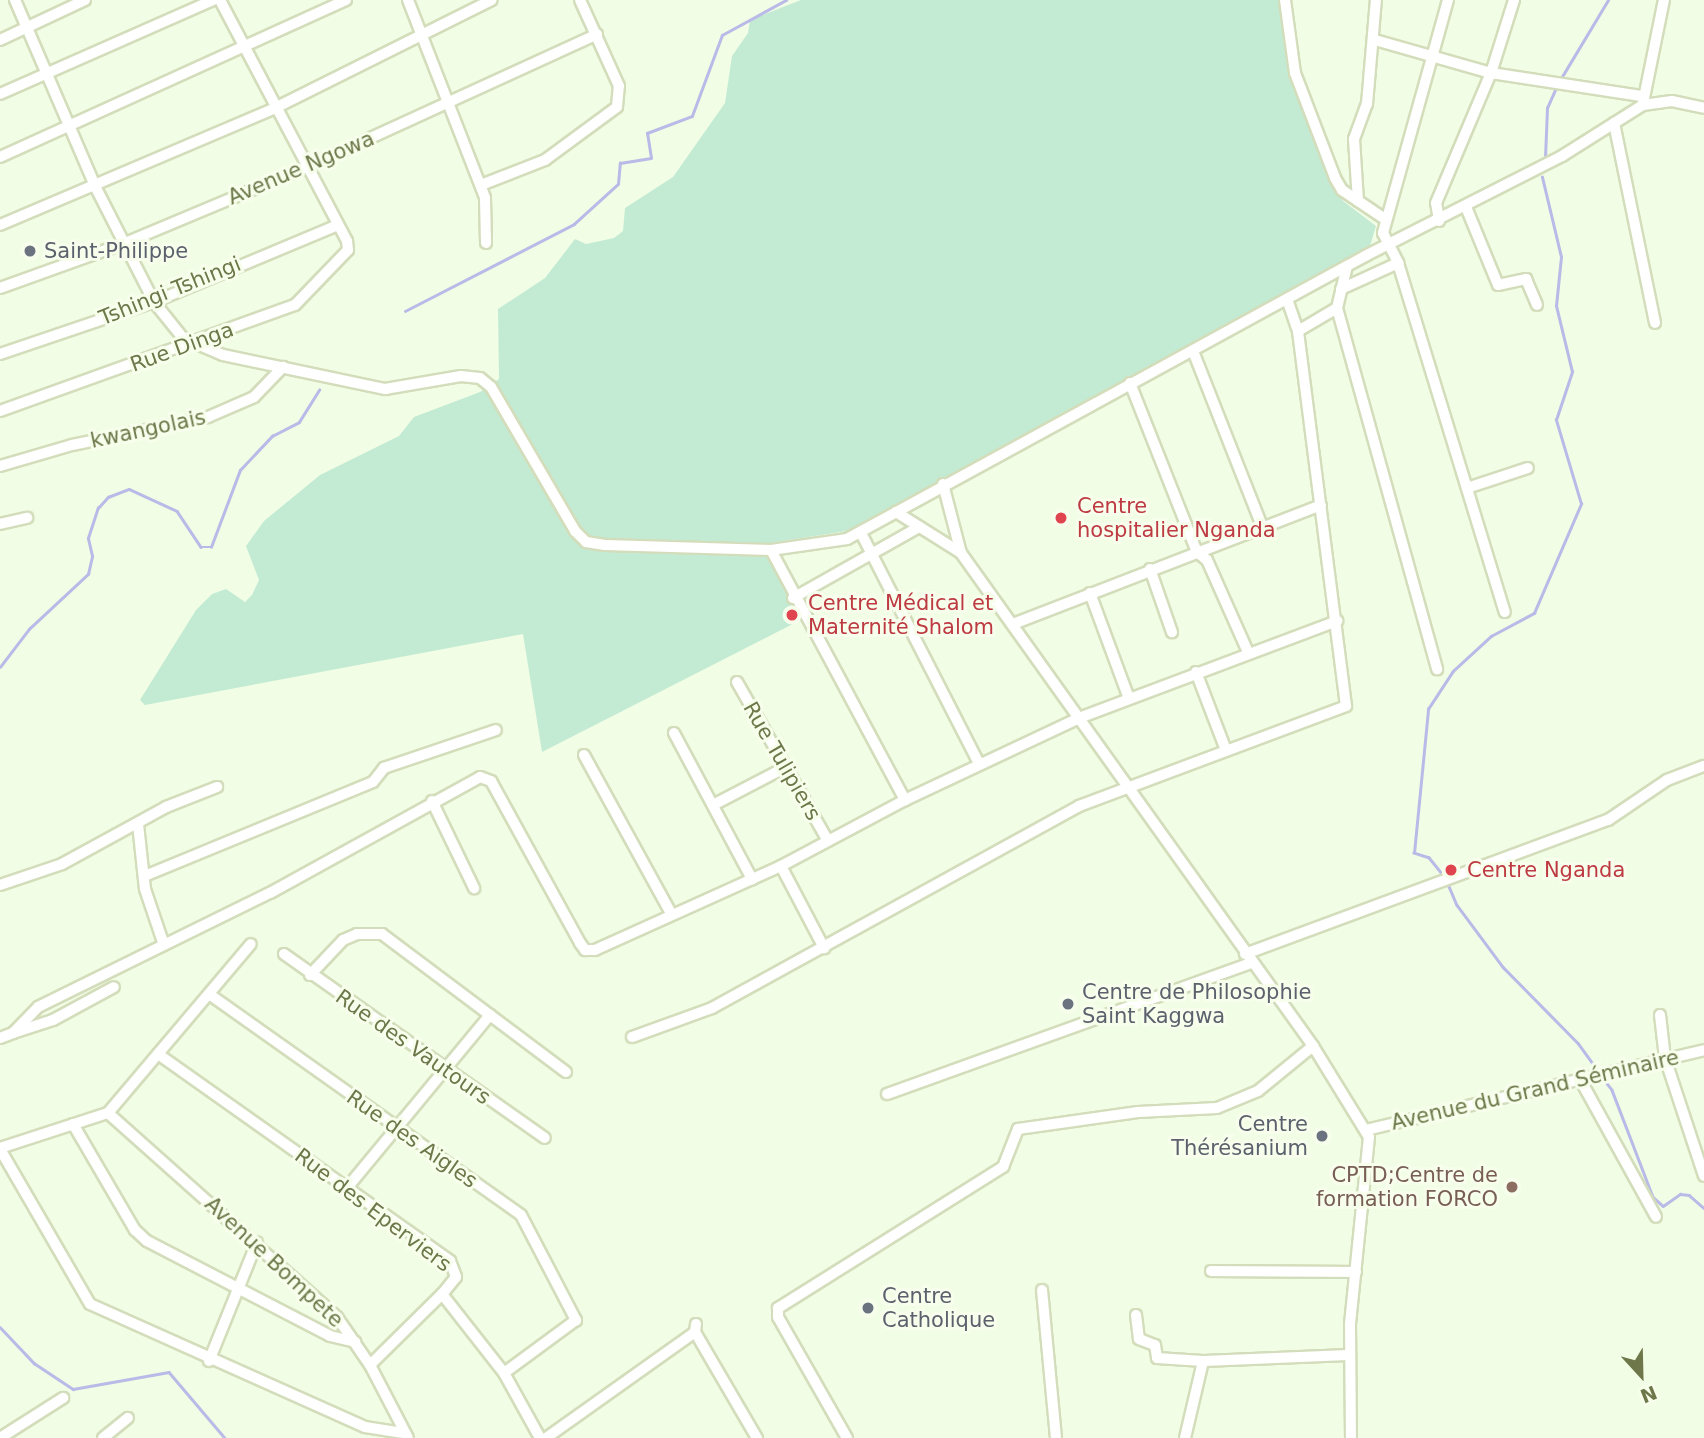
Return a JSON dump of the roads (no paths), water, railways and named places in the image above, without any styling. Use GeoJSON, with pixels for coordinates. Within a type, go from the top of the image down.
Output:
{"type":"FeatureCollection","features":[{"type":"Feature","properties":{"kind":"street"},"geometry":{"type":"LineString","coordinates":[[15,0],[96,188],[154,302],[192,345],[324,377],[393,390],[461,376],[485,380],[575,531],[586,541],[771,550],[820,546],[861,533],[943,484],[1347,266],[1387,248],[1562,156],[1614,123],[1642,101],[1664,0]]}},
{"type":"Feature","properties":{"kind":"street"},"geometry":{"type":"LineString","coordinates":[[0,40],[85,0]]}},
{"type":"Feature","properties":{"kind":"street"},"geometry":{"type":"LineString","coordinates":[[0,93],[213,0]]}},
{"type":"Feature","properties":{"kind":"street"},"geometry":{"type":"LineString","coordinates":[[220,0],[338,225]]}},
{"type":"Feature","properties":{"kind":"street"},"geometry":{"type":"LineString","coordinates":[[0,157],[243,44],[346,0]]}},
{"type":"Feature","properties":{"kind":"street"},"geometry":{"type":"LineString","coordinates":[[408,0],[419,34],[481,185],[488,214],[486,243]]}},
{"type":"Feature","properties":{"kind":"street"},"geometry":{"type":"LineString","coordinates":[[0,225],[96,188],[275,108],[492,0]]}},
{"type":"Feature","properties":{"kind":"street"},"geometry":{"type":"LineString","coordinates":[[481,185],[545,160],[617,107],[621,94],[580,0]]}},
{"type":"Feature","properties":{"kind":"street"},"geometry":{"type":"LineString","coordinates":[[1285,0],[1297,81],[1339,186],[1385,219]]}},
{"type":"Feature","properties":{"kind":"street"},"geometry":{"type":"LineString","coordinates":[[1358,201],[1354,142],[1367,104],[1377,0]]}},
{"type":"Feature","properties":{"kind":"street"},"geometry":{"type":"LineString","coordinates":[[1448,0],[1435,55],[1385,219],[1387,248],[1398,263],[1505,612]]}},
{"type":"Feature","properties":{"kind":"street"},"geometry":{"type":"LineString","coordinates":[[1439,221],[1436,203],[1491,73],[1514,0]]}},
{"type":"Feature","properties":{"kind":"street","name":"Avenue Ngowa"},"geometry":{"type":"LineString","coordinates":[[0,288],[125,243],[307,167],[597,34]]}},
{"type":"Feature","properties":{"kind":"street"},"geometry":{"type":"LineString","coordinates":[[1375,40],[1491,73],[1552,81],[1642,101],[1672,101],[1704,108]]}},
{"type":"Feature","properties":{"kind":"street"},"geometry":{"type":"LineString","coordinates":[[1614,123],[1655,323]]}},
{"type":"Feature","properties":{"kind":"street"},"geometry":{"type":"LineString","coordinates":[[1466,206],[1498,285],[1525,279],[1537,306]]}},
{"type":"Feature","properties":{"kind":"street","name":"Rue Dinga"},"geometry":{"type":"LineString","coordinates":[[0,411],[192,345],[302,301],[345,254],[347,241],[338,225]]}},
{"type":"Feature","properties":{"kind":"street","name":"Tshingi Tshingi"},"geometry":{"type":"LineString","coordinates":[[0,354],[154,302],[338,225]]}},
{"type":"Feature","properties":{"kind":"street"},"geometry":{"type":"LineString","coordinates":[[1340,289],[1398,263]]}},
{"type":"Feature","properties":{"kind":"street"},"geometry":{"type":"LineString","coordinates":[[1347,266],[1337,308],[1437,669]]}},
{"type":"Feature","properties":{"kind":"street"},"geometry":{"type":"LineString","coordinates":[[632,1037],[712,1008],[1073,809],[1346,706],[1298,331],[1287,299]]}},
{"type":"Feature","properties":{"kind":"street"},"geometry":{"type":"LineString","coordinates":[[1298,331],[1337,308]]}},
{"type":"Feature","properties":{"kind":"street"},"geometry":{"type":"LineString","coordinates":[[1193,351],[1262,526]]}},
{"type":"Feature","properties":{"kind":"street","name":"kwangolais"},"geometry":{"type":"LineString","coordinates":[[0,467],[72,445],[208,417],[254,397],[283,367]]}},
{"type":"Feature","properties":{"kind":"street"},"geometry":{"type":"LineString","coordinates":[[1130,383],[1197,552],[1207,560],[1248,652]]}},
{"type":"Feature","properties":{"kind":"street"},"geometry":{"type":"LineString","coordinates":[[1467,488],[1528,468]]}},
{"type":"Feature","properties":{"kind":"street"},"geometry":{"type":"LineString","coordinates":[[943,484],[961,553],[1313,1046],[1366,1130],[1370,1161],[1349,1355],[1350,1438]]}},
{"type":"Feature","properties":{"kind":"street"},"geometry":{"type":"LineString","coordinates":[[1013,624],[1321,505]]}},
{"type":"Feature","properties":{"kind":"street"},"geometry":{"type":"LineString","coordinates":[[896,512],[961,553]]}},
{"type":"Feature","properties":{"kind":"street"},"geometry":{"type":"LineString","coordinates":[[0,524],[27,518]]}},
{"type":"Feature","properties":{"kind":"street"},"geometry":{"type":"LineString","coordinates":[[793,598],[919,527]]}},
{"type":"Feature","properties":{"kind":"street"},"geometry":{"type":"LineString","coordinates":[[861,533],[979,764]]}},
{"type":"Feature","properties":{"kind":"street"},"geometry":{"type":"LineString","coordinates":[[771,550],[793,598],[905,800]]}},
{"type":"Feature","properties":{"kind":"street"},"geometry":{"type":"LineString","coordinates":[[1150,569],[1172,632]]}},
{"type":"Feature","properties":{"kind":"street"},"geometry":{"type":"LineString","coordinates":[[1090,593],[1128,696]]}},
{"type":"Feature","properties":{"kind":"street"},"geometry":{"type":"LineString","coordinates":[[13,1032],[38,1007],[343,854],[432,801],[480,777],[488,778],[585,950],[640,933],[671,913],[781,866],[827,839],[905,800],[1128,696],[1337,621]]}},
{"type":"Feature","properties":{"kind":"street"},"geometry":{"type":"LineString","coordinates":[[1196,672],[1226,750]]}},
{"type":"Feature","properties":{"kind":"street","name":"Rue Tulipiers"},"geometry":{"type":"LineString","coordinates":[[737,682],[827,839]]}},
{"type":"Feature","properties":{"kind":"street"},"geometry":{"type":"LineString","coordinates":[[147,875],[373,782],[384,768],[496,730]]}},
{"type":"Feature","properties":{"kind":"street"},"geometry":{"type":"LineString","coordinates":[[674,733],[752,878]]}},
{"type":"Feature","properties":{"kind":"street"},"geometry":{"type":"LineString","coordinates":[[584,755],[671,913]]}},
{"type":"Feature","properties":{"kind":"street"},"geometry":{"type":"LineString","coordinates":[[887,1094],[1248,958],[1440,881],[1608,820],[1667,780],[1704,765]]}},
{"type":"Feature","properties":{"kind":"street"},"geometry":{"type":"LineString","coordinates":[[713,805],[786,766]]}},
{"type":"Feature","properties":{"kind":"street"},"geometry":{"type":"LineString","coordinates":[[0,885],[61,864],[217,786]]}},
{"type":"Feature","properties":{"kind":"street"},"geometry":{"type":"LineString","coordinates":[[432,801],[474,888]]}},
{"type":"Feature","properties":{"kind":"street"},"geometry":{"type":"LineString","coordinates":[[138,824],[147,875],[145,889],[164,945]]}},
{"type":"Feature","properties":{"kind":"street"},"geometry":{"type":"LineString","coordinates":[[781,866],[824,948]]}},
{"type":"Feature","properties":{"kind":"street"},"geometry":{"type":"LineString","coordinates":[[310,975],[343,940],[357,934],[382,934],[566,1072]]}},
{"type":"Feature","properties":{"kind":"street"},"geometry":{"type":"LineString","coordinates":[[251,944],[108,1113],[0,1148],[87,1301],[209,1361],[365,1427],[405,1436]]}},
{"type":"Feature","properties":{"kind":"street","name":"Rue des Vautours"},"geometry":{"type":"LineString","coordinates":[[284,954],[443,1069],[545,1138]]}},
{"type":"Feature","properties":{"kind":"street"},"geometry":{"type":"LineString","coordinates":[[0,1038],[53,1020],[114,987]]}},
{"type":"Feature","properties":{"kind":"street","name":"Rue des Aigles"},"geometry":{"type":"LineString","coordinates":[[209,994],[521,1215],[575,1317],[573,1325],[504,1373]]}},
{"type":"Feature","properties":{"kind":"street"},"geometry":{"type":"LineString","coordinates":[[346,1189],[490,1015]]}},
{"type":"Feature","properties":{"kind":"street"},"geometry":{"type":"LineString","coordinates":[[1660,1015],[1665,1059],[1704,1177]]}},
{"type":"Feature","properties":{"kind":"street"},"geometry":{"type":"LineString","coordinates":[[847,1438],[777,1312],[1003,1167],[1018,1129],[1138,1112],[1217,1108],[1258,1091],[1313,1046]]}},
{"type":"Feature","properties":{"kind":"street","name":"Avenue du Grand Séminaire"},"geometry":{"type":"LineString","coordinates":[[1366,1130],[1704,1050]]}},
{"type":"Feature","properties":{"kind":"street","name":"Rue des Eperviers"},"geometry":{"type":"LineString","coordinates":[[158,1054],[455,1266],[456,1277],[442,1294],[504,1373],[543,1438]]}},
{"type":"Feature","properties":{"kind":"street"},"geometry":{"type":"LineString","coordinates":[[1583,1080],[1656,1217]]}},
{"type":"Feature","properties":{"kind":"street","name":"Avenue Bompete"},"geometry":{"type":"LineString","coordinates":[[108,1113],[257,1242],[337,1317],[370,1365],[405,1436]]}},
{"type":"Feature","properties":{"kind":"street"},"geometry":{"type":"LineString","coordinates":[[74,1124],[140,1235],[334,1338],[355,1342]]}},
{"type":"Feature","properties":{"kind":"street"},"geometry":{"type":"LineString","coordinates":[[209,1361],[257,1242]]}},
{"type":"Feature","properties":{"kind":"street"},"geometry":{"type":"LineString","coordinates":[[1211,1271],[1356,1272]]}},
{"type":"Feature","properties":{"kind":"street"},"geometry":{"type":"LineString","coordinates":[[1042,1290],[1056,1438]]}},
{"type":"Feature","properties":{"kind":"street"},"geometry":{"type":"LineString","coordinates":[[370,1365],[442,1294]]}},
{"type":"Feature","properties":{"kind":"street"},"geometry":{"type":"LineString","coordinates":[[1136,1315],[1139,1337],[1155,1345],[1157,1358],[1203,1361],[1349,1355]]}},
{"type":"Feature","properties":{"kind":"street"},"geometry":{"type":"LineString","coordinates":[[543,1438],[696,1328],[757,1438]]}},
{"type":"Feature","properties":{"kind":"street"},"geometry":{"type":"LineString","coordinates":[[1185,1438],[1203,1361]]}},
{"type":"Feature","properties":{"kind":"street"},"geometry":{"type":"LineString","coordinates":[[0,1438],[63,1398]]}},
{"type":"Feature","properties":{"kind":"street"},"geometry":{"type":"LineString","coordinates":[[103,1438],[128,1418]]}},
{"type":"Feature","properties":{"kind":"waterway"},"geometry":{"type":"LineString","coordinates":[[405,311],[574,224],[618,184],[620,163],[651,158],[647,133],[692,116],[722,35],[786,0]]}},
{"type":"Feature","properties":{"kind":"waterway"},"geometry":{"type":"LineString","coordinates":[[1560,80],[1608,0]]}},
{"type":"Feature","properties":{"kind":"waterway"},"geometry":{"type":"LineString","coordinates":[[1545,158],[1547,108],[1557,86]]}},
{"type":"Feature","properties":{"kind":"waterway"},"geometry":{"type":"LineString","coordinates":[[1445,878],[1429,858],[1414,853],[1428,709],[1453,671],[1491,636],[1534,613],[1581,504],[1556,420],[1572,372],[1556,306],[1561,257],[1542,177]]}},
{"type":"Feature","properties":{"kind":"waterway"},"geometry":{"type":"LineString","coordinates":[[0,667],[29,629],[88,574],[92,556],[88,538],[98,508],[108,497],[129,489],[177,511],[201,547],[211,547],[240,470],[272,436],[299,422],[319,390]]}},
{"type":"Feature","properties":{"kind":"waterway"},"geometry":{"type":"LineString","coordinates":[[1448,884],[1457,905],[1503,967],[1578,1043],[1598,1071]]}},
{"type":"Feature","properties":{"kind":"waterway"},"geometry":{"type":"LineString","coordinates":[[1602,1077],[1612,1090],[1653,1197],[1663,1206],[1680,1194],[1689,1195],[1704,1208]]}},
{"type":"Feature","properties":{"kind":"waterway"},"geometry":{"type":"LineString","coordinates":[[0,1327],[34,1363],[73,1389],[169,1372],[225,1438]]}},
{"type":"Feature","properties":{"kind":"place","name":"Saint-Philippe"},"geometry":{"type":"Point","coordinates":[30,251]}},
{"type":"Feature","properties":{"kind":"place","name":"Centre hospitalier Nganda"},"geometry":{"type":"Point","coordinates":[1061,518]}},
{"type":"Feature","properties":{"kind":"place","name":"Centre Médical et Maternité Shalom"},"geometry":{"type":"Point","coordinates":[792,615]}},
{"type":"Feature","properties":{"kind":"place","name":"Centre Nganda"},"geometry":{"type":"Point","coordinates":[1451,870]}},
{"type":"Feature","properties":{"kind":"place","name":"Centre de Philosophie Saint Kaggwa"},"geometry":{"type":"Point","coordinates":[1068,1004]}},
{"type":"Feature","properties":{"kind":"place","name":"Centre Thérésanium"},"geometry":{"type":"Point","coordinates":[1322,1136]}},
{"type":"Feature","properties":{"kind":"place","name":"CPTD;Centre de formation FORCO"},"geometry":{"type":"Point","coordinates":[1512,1187]}},
{"type":"Feature","properties":{"kind":"place","name":"Centre Catholique"},"geometry":{"type":"Point","coordinates":[868,1308]}}]}
